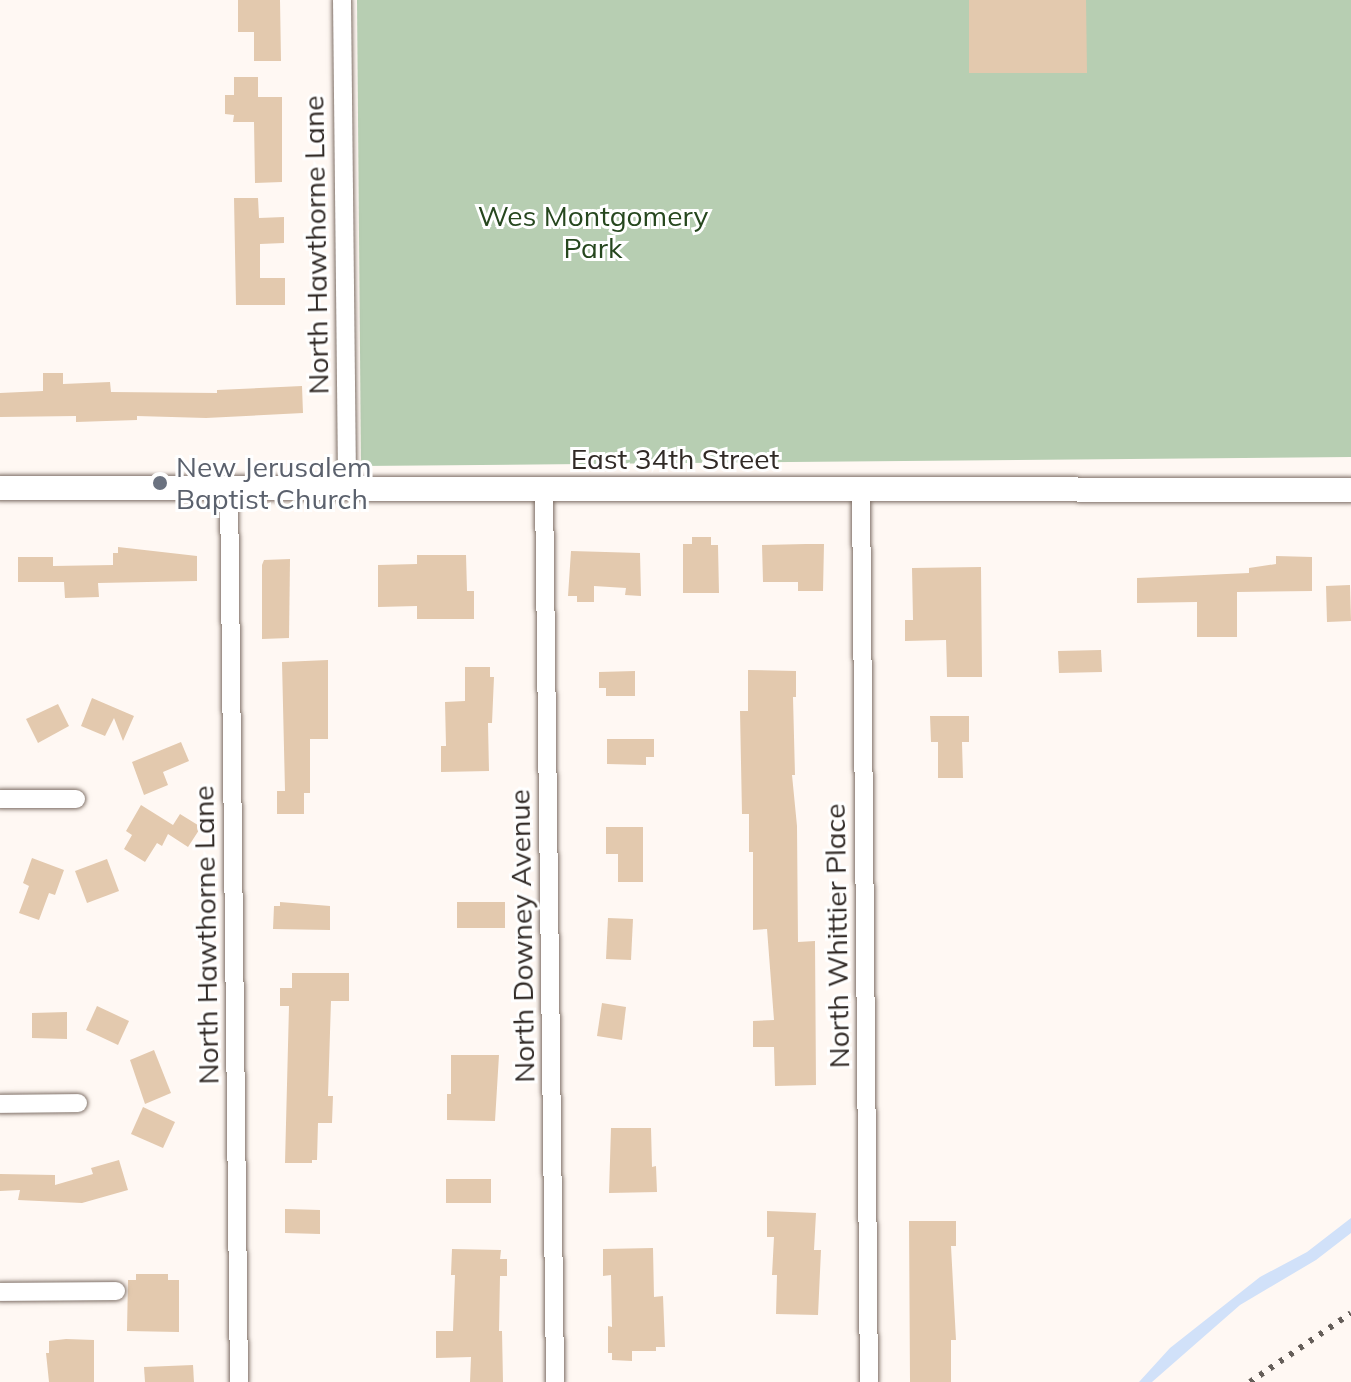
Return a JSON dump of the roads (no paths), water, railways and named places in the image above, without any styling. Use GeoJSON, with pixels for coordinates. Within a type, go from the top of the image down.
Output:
{"type":"FeatureCollection","features":[{"type":"Feature","properties":{"kind":"main road","name":"East 34th Street"},"geometry":{"type":"LineString","coordinates":[[0,488],[1351,490]]}},
{"type":"Feature","properties":{"kind":"street","name":"North Hawthorne Lane"},"geometry":{"type":"LineString","coordinates":[[342,0],[347,489]]}},
{"type":"Feature","properties":{"kind":"street","name":"North Hawthorne Lane"},"geometry":{"type":"LineString","coordinates":[[229,488],[239,1382]]}},
{"type":"Feature","properties":{"kind":"street","name":"North Downey Avenue"},"geometry":{"type":"LineString","coordinates":[[544,489],[555,1382]]}},
{"type":"Feature","properties":{"kind":"street","name":"North Whittier Place"},"geometry":{"type":"LineString","coordinates":[[861,489],[869,1382]]}},
{"type":"Feature","properties":{"kind":"street"},"geometry":{"type":"LineString","coordinates":[[0,799],[76,799]]}},
{"type":"Feature","properties":{"kind":"street"},"geometry":{"type":"LineString","coordinates":[[0,1104],[78,1103]]}},
{"type":"Feature","properties":{"kind":"street"},"geometry":{"type":"LineString","coordinates":[[0,1292],[116,1291]]}},
{"type":"Feature","properties":{"kind":"water"},"geometry":{"type":"Polygon","coordinates":[[[1351,1218],[1351,1233],[1316,1260],[1240,1305],[1152,1382],[1139,1382],[1170,1348],[1260,1277],[1307,1252],[1351,1218]]]}},
{"type":"Feature","properties":{"kind":"railway"},"geometry":{"type":"LineString","coordinates":[[1250,1382],[1351,1313]]}},
{"type":"Feature","properties":{"kind":"place","name":"New Jerusalem Baptist Church"},"geometry":{"type":"Point","coordinates":[160,483]}},
{"type":"Feature","properties":{"kind":"park label","name":"Wes Montgomery Park"},"geometry":{"type":"Point","coordinates":[593,232]}}]}
